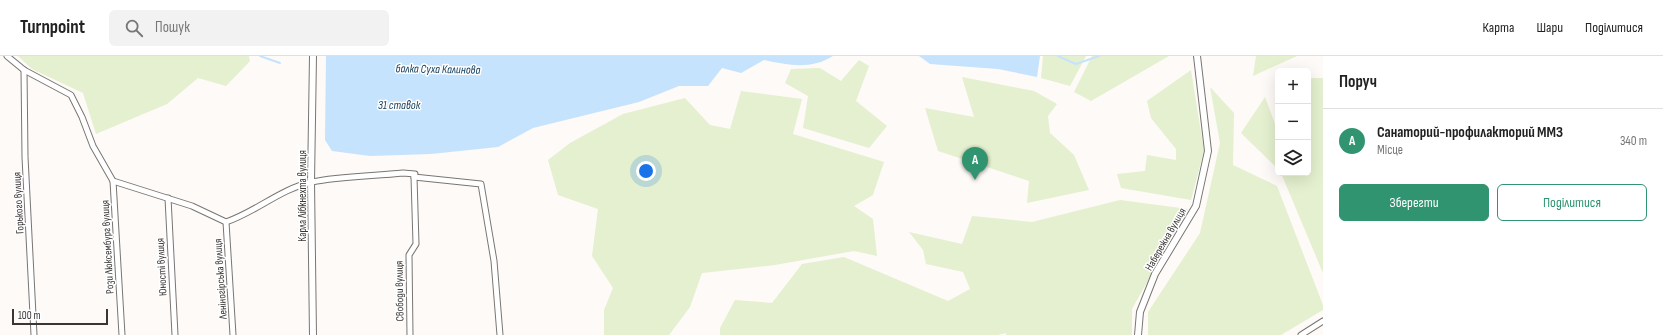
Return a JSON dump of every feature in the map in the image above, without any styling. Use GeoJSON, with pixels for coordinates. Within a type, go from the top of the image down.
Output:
{"type":"FeatureCollection","features":[{"type":"Feature","properties":{"kind":"street"},"geometry":{"type":"LineString","coordinates":[[7,56],[24,70],[71,95],[82,117],[93,146],[113,181],[192,206],[226,222],[242,217],[276,196],[311,182],[403,173],[415,174],[414,178],[481,184],[494,262],[500,335]]}},
{"type":"Feature","properties":{"kind":"street","name":"Карла Лібкнехта вулиця"},"geometry":{"type":"LineString","coordinates":[[313,56],[311,182],[313,335]]}},
{"type":"Feature","properties":{"kind":"street","name":"Набережна вулиця"},"geometry":{"type":"LineString","coordinates":[[1138,335],[1140,312],[1156,274],[1196,206],[1208,151],[1197,56]]}},
{"type":"Feature","properties":{"kind":"street","name":"Горького вулиця"},"geometry":{"type":"LineString","coordinates":[[24,70],[25,157],[34,335]]}},
{"type":"Feature","properties":{"kind":"street","name":"Свободи вулиця"},"geometry":{"type":"LineString","coordinates":[[410,335],[409,254],[416,244],[414,178]]}},
{"type":"Feature","properties":{"kind":"street","name":"Рози Люксембург вулиця"},"geometry":{"type":"LineString","coordinates":[[113,181],[122,335]]}},
{"type":"Feature","properties":{"kind":"street","name":"Юності вулиця"},"geometry":{"type":"LineString","coordinates":[[168,198],[175,335]]}},
{"type":"Feature","properties":{"kind":"street","name":"Леніногірська вулиця"},"geometry":{"type":"LineString","coordinates":[[226,222],[233,335]]}},
{"type":"Feature","properties":{"kind":"street"},"geometry":{"type":"LineString","coordinates":[[1301,335],[1323,321]]}},
{"type":"Feature","properties":{"kind":"green space"},"geometry":{"type":"Polygon","coordinates":[[[18,56],[249,56],[250,61],[226,86],[198,78],[167,104],[96,134],[83,93],[32,69],[18,56]]]}},
{"type":"Feature","properties":{"kind":"green space"},"geometry":{"type":"Polygon","coordinates":[[[1043,56],[1086,56],[1070,86],[1041,78],[1043,56]]]}},
{"type":"Feature","properties":{"kind":"green space"},"geometry":{"type":"Polygon","coordinates":[[[1092,56],[1169,56],[1091,101],[1074,92],[1092,56]]]}},
{"type":"Feature","properties":{"kind":"green space"},"geometry":{"type":"Polygon","coordinates":[[[1256,56],[1297,56],[1253,76],[1256,56]]]}},
{"type":"Feature","properties":{"kind":"green space"},"geometry":{"type":"Polygon","coordinates":[[[859,60],[869,66],[856,101],[887,126],[869,148],[803,128],[808,96],[785,83],[791,69],[820,68],[841,81],[859,60]]]}},
{"type":"Feature","properties":{"kind":"green space"},"geometry":{"type":"Polygon","coordinates":[[[1191,70],[1204,151],[1191,200],[1121,188],[1117,174],[1145,171],[1147,155],[1176,160],[1176,149],[1151,118],[1147,101],[1191,70]]]}},
{"type":"Feature","properties":{"kind":"green space"},"geometry":{"type":"Polygon","coordinates":[[[962,77],[1034,91],[1057,104],[1048,116],[1050,133],[1074,155],[1089,190],[1027,203],[1029,181],[938,151],[925,108],[974,117],[962,77]]]}},
{"type":"Feature","properties":{"kind":"green space"},"geometry":{"type":"Polygon","coordinates":[[[1311,78],[1323,78],[1323,273],[1282,176],[1311,176],[1311,78]]]}},
{"type":"Feature","properties":{"kind":"green space"},"geometry":{"type":"Polygon","coordinates":[[[1210,87],[1234,113],[1233,165],[1277,186],[1323,305],[1323,310],[1281,335],[1148,335],[1148,312],[1200,233],[1220,143],[1210,87]]]}},
{"type":"Feature","properties":{"kind":"green space"},"geometry":{"type":"Polygon","coordinates":[[[741,91],[802,99],[793,134],[884,162],[873,195],[854,206],[873,219],[877,256],[854,251],[775,265],[702,273],[690,307],[669,335],[604,335],[604,310],[613,288],[592,256],[598,209],[558,195],[548,160],[570,143],[623,114],[685,98],[710,125],[730,129],[741,91]]]}},
{"type":"Feature","properties":{"kind":"green space"},"geometry":{"type":"Polygon","coordinates":[[[1265,97],[1275,124],[1275,166],[1241,133],[1265,97]]]}},
{"type":"Feature","properties":{"kind":"green space"},"geometry":{"type":"Polygon","coordinates":[[[1120,200],[1188,209],[1132,309],[1132,335],[1006,335],[1006,333],[998,335],[720,335],[720,328],[735,300],[772,303],[802,264],[844,257],[948,301],[970,289],[963,272],[926,264],[923,250],[909,232],[962,244],[972,216],[1032,222],[1120,200]]]}},
{"type":"Feature","properties":{"kind":"water","name":"31 ставок"},"geometry":{"type":"Polygon","coordinates":[[[326,56],[833,56],[808,65],[791,65],[764,60],[741,73],[722,68],[708,86],[679,86],[639,102],[533,128],[498,147],[431,154],[370,156],[332,151],[325,140],[326,56]]]}},
{"type":"Feature","properties":{"kind":"water"},"geometry":{"type":"Polygon","coordinates":[[[919,56],[1040,56],[1037,77],[998,69],[930,64],[919,56]]]}},
{"type":"Feature","properties":{"kind":"waterway","name":"балка Суха Калинова"},"geometry":{"type":"LineString","coordinates":[[260,56],[280,63]]}},
{"type":"Feature","properties":{"kind":"waterway","name":"балка Суха Калинова"},"geometry":{"type":"LineString","coordinates":[[1058,56],[1076,64],[1099,56]]}},
{"type":"Feature","properties":{"kind":"place","name":"Санаторий-профилакторий ММЗ"},"geometry":{"type":"Point","coordinates":[975,180]}}]}
